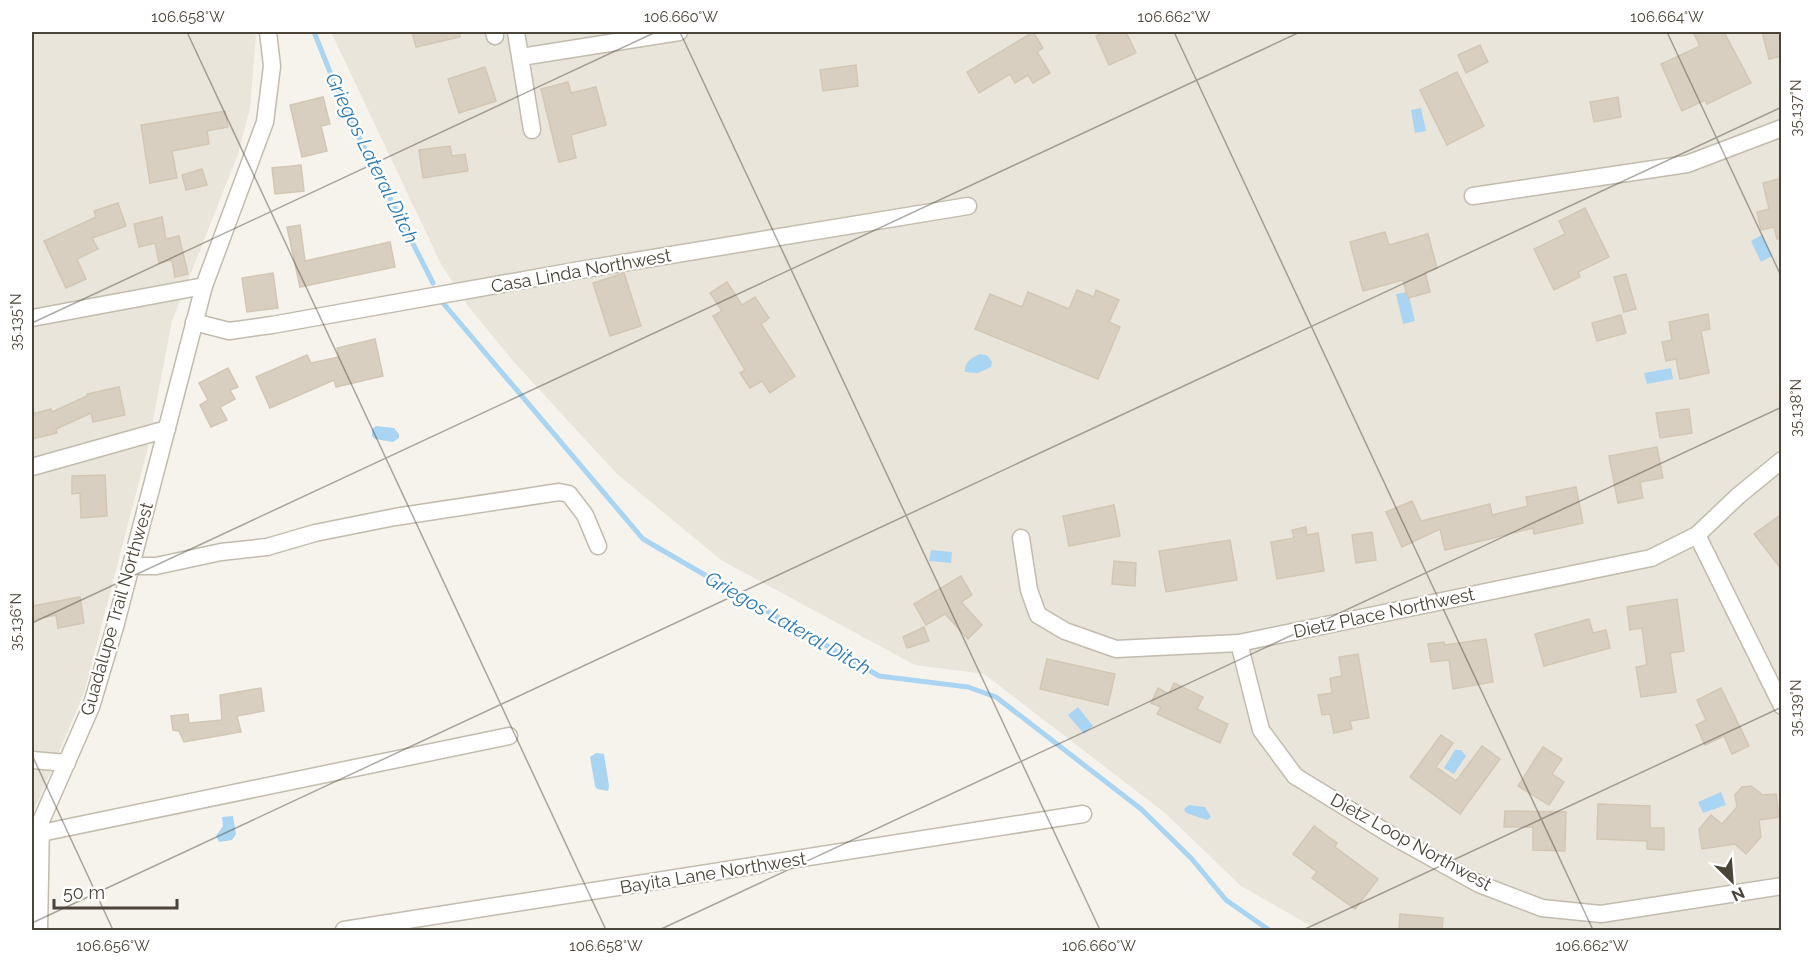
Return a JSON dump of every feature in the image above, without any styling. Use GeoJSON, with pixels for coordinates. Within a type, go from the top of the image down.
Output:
{"type":"FeatureCollection","features":[{"type":"Feature","properties":{"kind":"street","name":"Guadalupe Trail Northwest"},"geometry":{"type":"LineString","coordinates":[[39,930],[35,909],[41,821],[91,707],[131,566],[204,286],[265,122],[272,66],[268,32]]}},
{"type":"Feature","properties":{"kind":"street"},"geometry":{"type":"LineString","coordinates":[[516,32],[532,130]]}},
{"type":"Feature","properties":{"kind":"street"},"geometry":{"type":"LineString","coordinates":[[520,57],[679,32]]}},
{"type":"Feature","properties":{"kind":"street"},"geometry":{"type":"LineString","coordinates":[[1473,196],[1687,164],[1782,128]]}},
{"type":"Feature","properties":{"kind":"street","name":"Casa Linda Northwest"},"geometry":{"type":"LineString","coordinates":[[194,322],[229,331],[261,327],[580,270],[968,206]]}},
{"type":"Feature","properties":{"kind":"street"},"geometry":{"type":"LineString","coordinates":[[32,318],[204,286]]}},
{"type":"Feature","properties":{"kind":"street"},"geometry":{"type":"LineString","coordinates":[[32,467],[167,429]]}},
{"type":"Feature","properties":{"kind":"street","name":"Dietz Place Northwest"},"geometry":{"type":"LineString","coordinates":[[1021,538],[1029,590],[1038,615],[1065,631],[1116,649],[1239,643],[1651,558],[1697,535],[1738,496],[1782,460]]}},
{"type":"Feature","properties":{"kind":"street"},"geometry":{"type":"LineString","coordinates":[[131,566],[156,566],[221,552],[267,547],[315,533],[394,517],[559,492],[569,494],[585,515],[598,546]]}},
{"type":"Feature","properties":{"kind":"street"},"geometry":{"type":"LineString","coordinates":[[1697,535],[1782,706]]}},
{"type":"Feature","properties":{"kind":"street","name":"Dietz Loop Northwest"},"geometry":{"type":"LineString","coordinates":[[1239,643],[1261,730],[1295,776],[1394,837],[1479,884],[1542,908],[1601,914],[1782,886]]}},
{"type":"Feature","properties":{"kind":"street"},"geometry":{"type":"LineString","coordinates":[[41,833],[509,735]]}},
{"type":"Feature","properties":{"kind":"street"},"geometry":{"type":"LineString","coordinates":[[32,760],[67,763]]}},
{"type":"Feature","properties":{"kind":"street","name":"Bayita Lane Northwest"},"geometry":{"type":"LineString","coordinates":[[344,930],[1083,814]]}},
{"type":"Feature","properties":{"kind":"shaded area"},"geometry":{"type":"Polygon","coordinates":[[[32,32],[255,32],[256,36],[250,108],[238,154],[172,321],[147,451],[84,693],[32,815],[32,32]]]}},
{"type":"Feature","properties":{"kind":"shaded area"},"geometry":{"type":"Polygon","coordinates":[[[331,32],[1781,32],[1781,930],[1318,930],[1241,886],[1165,813],[984,674],[915,665],[721,560],[617,474],[513,361],[468,306],[441,264],[331,32]]]}},
{"type":"Feature","properties":{"kind":"water"},"geometry":{"type":"Polygon","coordinates":[[[1421,108],[1426,131],[1415,133],[1411,110],[1421,108]]]}},
{"type":"Feature","properties":{"kind":"water"},"geometry":{"type":"Polygon","coordinates":[[[1762,235],[1772,256],[1761,262],[1751,241],[1762,235]]]}},
{"type":"Feature","properties":{"kind":"water"},"geometry":{"type":"Polygon","coordinates":[[[1408,292],[1415,321],[1403,324],[1396,294],[1408,292]]]}},
{"type":"Feature","properties":{"kind":"water"},"geometry":{"type":"Polygon","coordinates":[[[981,354],[988,356],[992,362],[991,367],[978,373],[965,372],[969,360],[981,354]]]}},
{"type":"Feature","properties":{"kind":"water"},"geometry":{"type":"Polygon","coordinates":[[[1671,368],[1673,379],[1647,384],[1644,373],[1671,368]]]}},
{"type":"Feature","properties":{"kind":"water"},"geometry":{"type":"Polygon","coordinates":[[[376,426],[394,428],[399,438],[393,442],[375,439],[372,436],[372,429],[376,426]]]}},
{"type":"Feature","properties":{"kind":"water"},"geometry":{"type":"Polygon","coordinates":[[[931,550],[952,552],[951,563],[929,561],[931,550]]]}},
{"type":"Feature","properties":{"kind":"water"},"geometry":{"type":"Polygon","coordinates":[[[1078,707],[1093,726],[1084,734],[1068,715],[1078,707]]]}},
{"type":"Feature","properties":{"kind":"water"},"geometry":{"type":"Polygon","coordinates":[[[1455,750],[1461,750],[1466,756],[1454,774],[1444,768],[1455,750]]]}},
{"type":"Feature","properties":{"kind":"water"},"geometry":{"type":"Polygon","coordinates":[[[596,753],[604,754],[608,791],[597,789],[595,786],[590,757],[596,753]]]}},
{"type":"Feature","properties":{"kind":"water"},"geometry":{"type":"Polygon","coordinates":[[[1721,792],[1726,805],[1703,813],[1698,802],[1721,792]]]}},
{"type":"Feature","properties":{"kind":"water"},"geometry":{"type":"Polygon","coordinates":[[[1189,805],[1205,807],[1211,817],[1207,820],[1186,813],[1184,809],[1189,805]]]}},
{"type":"Feature","properties":{"kind":"water"},"geometry":{"type":"Polygon","coordinates":[[[233,816],[236,834],[232,840],[219,842],[216,836],[223,826],[222,817],[233,816]]]}},
{"type":"Feature","properties":{"kind":"building"},"geometry":{"type":"Polygon","coordinates":[[[412,32],[460,32],[460,37],[416,47],[412,32]]]}},
{"type":"Feature","properties":{"kind":"building"},"geometry":{"type":"Polygon","coordinates":[[[1033,32],[1043,48],[1037,52],[1050,73],[1033,83],[1028,75],[1015,83],[1010,74],[979,93],[967,72],[1033,32]]]}},
{"type":"Feature","properties":{"kind":"building"},"geometry":{"type":"Polygon","coordinates":[[[1106,32],[1126,32],[1136,53],[1109,65],[1096,36],[1106,32]]]}},
{"type":"Feature","properties":{"kind":"building"},"geometry":{"type":"Polygon","coordinates":[[[1693,32],[1724,32],[1751,83],[1707,104],[1705,100],[1682,111],[1661,64],[1700,46],[1693,32]]]}},
{"type":"Feature","properties":{"kind":"building"},"geometry":{"type":"Polygon","coordinates":[[[1762,32],[1782,32],[1782,56],[1769,59],[1762,32]]]}},
{"type":"Feature","properties":{"kind":"building"},"geometry":{"type":"Polygon","coordinates":[[[1480,45],[1488,62],[1466,73],[1458,55],[1480,45]]]}},
{"type":"Feature","properties":{"kind":"building"},"geometry":{"type":"Polygon","coordinates":[[[856,65],[858,86],[823,91],[820,70],[856,65]]]}},
{"type":"Feature","properties":{"kind":"building"},"geometry":{"type":"Polygon","coordinates":[[[485,67],[496,101],[459,113],[448,79],[485,67]]]}},
{"type":"Feature","properties":{"kind":"building"},"geometry":{"type":"Polygon","coordinates":[[[1457,72],[1484,126],[1447,145],[1420,90],[1457,72]]]}},
{"type":"Feature","properties":{"kind":"building"},"geometry":{"type":"Polygon","coordinates":[[[568,82],[571,93],[596,87],[606,125],[571,135],[576,158],[559,162],[541,89],[568,82]]]}},
{"type":"Feature","properties":{"kind":"building"},"geometry":{"type":"Polygon","coordinates":[[[323,97],[330,124],[321,126],[327,151],[302,157],[290,105],[323,97]]]}},
{"type":"Feature","properties":{"kind":"building"},"geometry":{"type":"Polygon","coordinates":[[[1618,97],[1621,117],[1594,122],[1590,102],[1618,97]]]}},
{"type":"Feature","properties":{"kind":"building"},"geometry":{"type":"Polygon","coordinates":[[[225,111],[228,127],[207,131],[209,144],[172,151],[177,178],[150,183],[141,125],[225,111]]]}},
{"type":"Feature","properties":{"kind":"building"},"geometry":{"type":"Polygon","coordinates":[[[450,146],[452,156],[465,154],[468,171],[423,178],[419,150],[450,146]]]}},
{"type":"Feature","properties":{"kind":"building"},"geometry":{"type":"Polygon","coordinates":[[[301,165],[304,191],[275,194],[272,168],[301,165]]]}},
{"type":"Feature","properties":{"kind":"building"},"geometry":{"type":"Polygon","coordinates":[[[202,169],[207,185],[186,190],[182,175],[202,169]]]}},
{"type":"Feature","properties":{"kind":"building"},"geometry":{"type":"Polygon","coordinates":[[[1782,178],[1782,239],[1777,239],[1774,227],[1761,230],[1757,212],[1769,209],[1763,183],[1782,178]]]}},
{"type":"Feature","properties":{"kind":"building"},"geometry":{"type":"Polygon","coordinates":[[[118,203],[126,226],[92,238],[98,249],[77,259],[86,279],[66,288],[44,241],[96,217],[94,211],[118,203]]]}},
{"type":"Feature","properties":{"kind":"building"},"geometry":{"type":"Polygon","coordinates":[[[1585,208],[1609,257],[1578,272],[1580,277],[1554,290],[1534,249],[1565,234],[1559,221],[1585,208]]]}},
{"type":"Feature","properties":{"kind":"building"},"geometry":{"type":"Polygon","coordinates":[[[162,217],[166,239],[179,236],[188,274],[175,277],[172,260],[159,263],[155,243],[139,247],[134,224],[162,217]]]}},
{"type":"Feature","properties":{"kind":"building"},"geometry":{"type":"Polygon","coordinates":[[[300,225],[305,261],[390,242],[395,267],[300,287],[287,227],[300,225]]]}},
{"type":"Feature","properties":{"kind":"building"},"geometry":{"type":"Polygon","coordinates":[[[1385,232],[1389,245],[1428,234],[1437,268],[1425,272],[1430,292],[1408,298],[1403,280],[1363,291],[1350,242],[1385,232]]]}},
{"type":"Feature","properties":{"kind":"building"},"geometry":{"type":"Polygon","coordinates":[[[273,273],[278,308],[247,312],[242,278],[273,273]]]}},
{"type":"Feature","properties":{"kind":"building"},"geometry":{"type":"Polygon","coordinates":[[[624,273],[641,326],[610,336],[593,283],[624,273]]]}},
{"type":"Feature","properties":{"kind":"building"},"geometry":{"type":"Polygon","coordinates":[[[1626,274],[1636,309],[1624,312],[1614,277],[1626,274]]]}},
{"type":"Feature","properties":{"kind":"building"},"geometry":{"type":"Polygon","coordinates":[[[727,282],[742,305],[755,297],[769,318],[761,324],[795,376],[770,393],[762,381],[750,388],[740,373],[745,370],[713,316],[722,311],[710,293],[727,282]]]}},
{"type":"Feature","properties":{"kind":"building"},"geometry":{"type":"Polygon","coordinates":[[[1077,290],[1094,297],[1096,290],[1119,300],[1109,322],[1120,327],[1098,379],[975,329],[990,294],[1022,307],[1028,292],[1069,309],[1077,290]]]}},
{"type":"Feature","properties":{"kind":"building"},"geometry":{"type":"Polygon","coordinates":[[[1708,314],[1710,329],[1701,331],[1709,373],[1680,379],[1676,359],[1666,361],[1662,342],[1672,340],[1669,322],[1708,314]]]}},
{"type":"Feature","properties":{"kind":"building"},"geometry":{"type":"Polygon","coordinates":[[[1621,315],[1626,333],[1597,341],[1592,323],[1621,315]]]}},
{"type":"Feature","properties":{"kind":"building"},"geometry":{"type":"Polygon","coordinates":[[[375,339],[383,376],[336,387],[334,380],[270,408],[256,377],[307,355],[311,363],[339,357],[337,348],[375,339]]]}},
{"type":"Feature","properties":{"kind":"building"},"geometry":{"type":"Polygon","coordinates":[[[228,368],[238,387],[230,390],[235,399],[220,407],[227,420],[211,427],[200,405],[208,400],[199,383],[228,368]]]}},
{"type":"Feature","properties":{"kind":"building"},"geometry":{"type":"Polygon","coordinates":[[[119,387],[125,415],[93,422],[91,413],[56,429],[57,433],[32,439],[32,414],[51,409],[52,412],[87,394],[119,387]]]}},
{"type":"Feature","properties":{"kind":"building"},"geometry":{"type":"Polygon","coordinates":[[[1689,409],[1692,433],[1660,438],[1656,413],[1689,409]]]}},
{"type":"Feature","properties":{"kind":"building"},"geometry":{"type":"Polygon","coordinates":[[[1657,447],[1663,478],[1640,482],[1643,498],[1618,503],[1609,456],[1657,447]]]}},
{"type":"Feature","properties":{"kind":"building"},"geometry":{"type":"Polygon","coordinates":[[[105,475],[107,516],[81,518],[80,493],[72,494],[72,476],[105,475]]]}},
{"type":"Feature","properties":{"kind":"building"},"geometry":{"type":"Polygon","coordinates":[[[1576,487],[1583,523],[1534,534],[1533,528],[1445,550],[1440,529],[1402,547],[1386,512],[1412,501],[1421,521],[1490,504],[1492,515],[1528,506],[1526,497],[1576,487]]]}},
{"type":"Feature","properties":{"kind":"building"},"geometry":{"type":"Polygon","coordinates":[[[1114,505],[1120,536],[1069,546],[1063,516],[1114,505]]]}},
{"type":"Feature","properties":{"kind":"building"},"geometry":{"type":"Polygon","coordinates":[[[1782,514],[1782,570],[1754,534],[1782,514]]]}},
{"type":"Feature","properties":{"kind":"building"},"geometry":{"type":"Polygon","coordinates":[[[1306,527],[1307,535],[1318,533],[1324,571],[1277,579],[1271,542],[1294,538],[1292,530],[1306,527]]]}},
{"type":"Feature","properties":{"kind":"building"},"geometry":{"type":"Polygon","coordinates":[[[1372,532],[1376,560],[1356,563],[1352,535],[1372,532]]]}},
{"type":"Feature","properties":{"kind":"building"},"geometry":{"type":"Polygon","coordinates":[[[1230,540],[1237,580],[1166,592],[1159,551],[1230,540]]]}},
{"type":"Feature","properties":{"kind":"building"},"geometry":{"type":"Polygon","coordinates":[[[1114,561],[1136,563],[1135,586],[1112,584],[1114,561]]]}},
{"type":"Feature","properties":{"kind":"building"},"geometry":{"type":"Polygon","coordinates":[[[961,576],[972,595],[961,602],[982,625],[968,639],[945,614],[926,625],[914,604],[961,576]]]}},
{"type":"Feature","properties":{"kind":"building"},"geometry":{"type":"Polygon","coordinates":[[[80,597],[84,623],[58,628],[56,615],[32,620],[32,606],[80,597]]]}},
{"type":"Feature","properties":{"kind":"building"},"geometry":{"type":"Polygon","coordinates":[[[1677,599],[1684,651],[1670,653],[1676,692],[1641,697],[1636,667],[1647,665],[1642,628],[1630,630],[1627,607],[1677,599]]]}},
{"type":"Feature","properties":{"kind":"building"},"geometry":{"type":"Polygon","coordinates":[[[1589,619],[1593,633],[1606,630],[1610,648],[1544,666],[1535,634],[1589,619]]]}},
{"type":"Feature","properties":{"kind":"building"},"geometry":{"type":"Polygon","coordinates":[[[924,627],[929,641],[907,648],[903,637],[924,627]]]}},
{"type":"Feature","properties":{"kind":"building"},"geometry":{"type":"Polygon","coordinates":[[[1486,639],[1493,682],[1453,689],[1449,660],[1431,662],[1428,644],[1444,642],[1445,645],[1486,639]]]}},
{"type":"Feature","properties":{"kind":"building"},"geometry":{"type":"Polygon","coordinates":[[[1358,654],[1369,718],[1350,721],[1352,729],[1334,733],[1330,714],[1322,715],[1318,695],[1332,693],[1330,678],[1342,676],[1339,657],[1358,654]]]}},
{"type":"Feature","properties":{"kind":"building"},"geometry":{"type":"Polygon","coordinates":[[[1047,659],[1115,674],[1108,705],[1040,689],[1047,659]]]}},
{"type":"Feature","properties":{"kind":"building"},"geometry":{"type":"Polygon","coordinates":[[[1174,683],[1203,697],[1197,709],[1228,724],[1220,743],[1157,714],[1161,707],[1151,703],[1158,688],[1169,694],[1174,683]]]}},
{"type":"Feature","properties":{"kind":"building"},"geometry":{"type":"Polygon","coordinates":[[[261,688],[264,711],[237,716],[241,732],[184,742],[179,731],[173,730],[171,716],[188,714],[189,723],[222,720],[220,695],[261,688]]]}},
{"type":"Feature","properties":{"kind":"building"},"geometry":{"type":"Polygon","coordinates":[[[1721,688],[1749,746],[1732,754],[1724,736],[1705,745],[1696,725],[1706,720],[1697,700],[1721,688]]]}},
{"type":"Feature","properties":{"kind":"building"},"geometry":{"type":"Polygon","coordinates":[[[1441,735],[1453,743],[1436,767],[1456,781],[1482,746],[1500,759],[1460,814],[1410,777],[1441,735]]]}},
{"type":"Feature","properties":{"kind":"building"},"geometry":{"type":"Polygon","coordinates":[[[1543,747],[1562,759],[1552,774],[1564,782],[1549,805],[1518,786],[1543,747]]]}},
{"type":"Feature","properties":{"kind":"building"},"geometry":{"type":"Polygon","coordinates":[[[1751,786],[1763,795],[1776,794],[1779,817],[1759,820],[1761,837],[1746,854],[1735,844],[1702,849],[1699,829],[1711,815],[1722,824],[1737,807],[1735,795],[1742,787],[1751,786]]]}},
{"type":"Feature","properties":{"kind":"building"},"geometry":{"type":"Polygon","coordinates":[[[1598,804],[1650,806],[1650,828],[1664,828],[1664,850],[1647,849],[1647,841],[1597,839],[1598,804]]]}},
{"type":"Feature","properties":{"kind":"building"},"geometry":{"type":"Polygon","coordinates":[[[1505,811],[1566,812],[1565,851],[1533,850],[1533,827],[1504,827],[1505,811]]]}},
{"type":"Feature","properties":{"kind":"building"},"geometry":{"type":"Polygon","coordinates":[[[1314,826],[1337,843],[1335,847],[1378,879],[1355,909],[1312,878],[1317,872],[1293,854],[1314,826]]]}},
{"type":"Feature","properties":{"kind":"building"},"geometry":{"type":"Polygon","coordinates":[[[1400,914],[1443,918],[1442,930],[1399,930],[1400,914]]]}},
{"type":"Feature","properties":{"kind":"waterway","name":"Griegos Lateral Ditch"},"geometry":{"type":"LineString","coordinates":[[314,32],[346,112],[433,283]]}},
{"type":"Feature","properties":{"kind":"waterway","name":"Griegos Lateral Ditch"},"geometry":{"type":"LineString","coordinates":[[443,303],[643,539],[879,676],[968,687],[996,697],[1141,809],[1191,858],[1226,900],[1269,930]]}}]}
